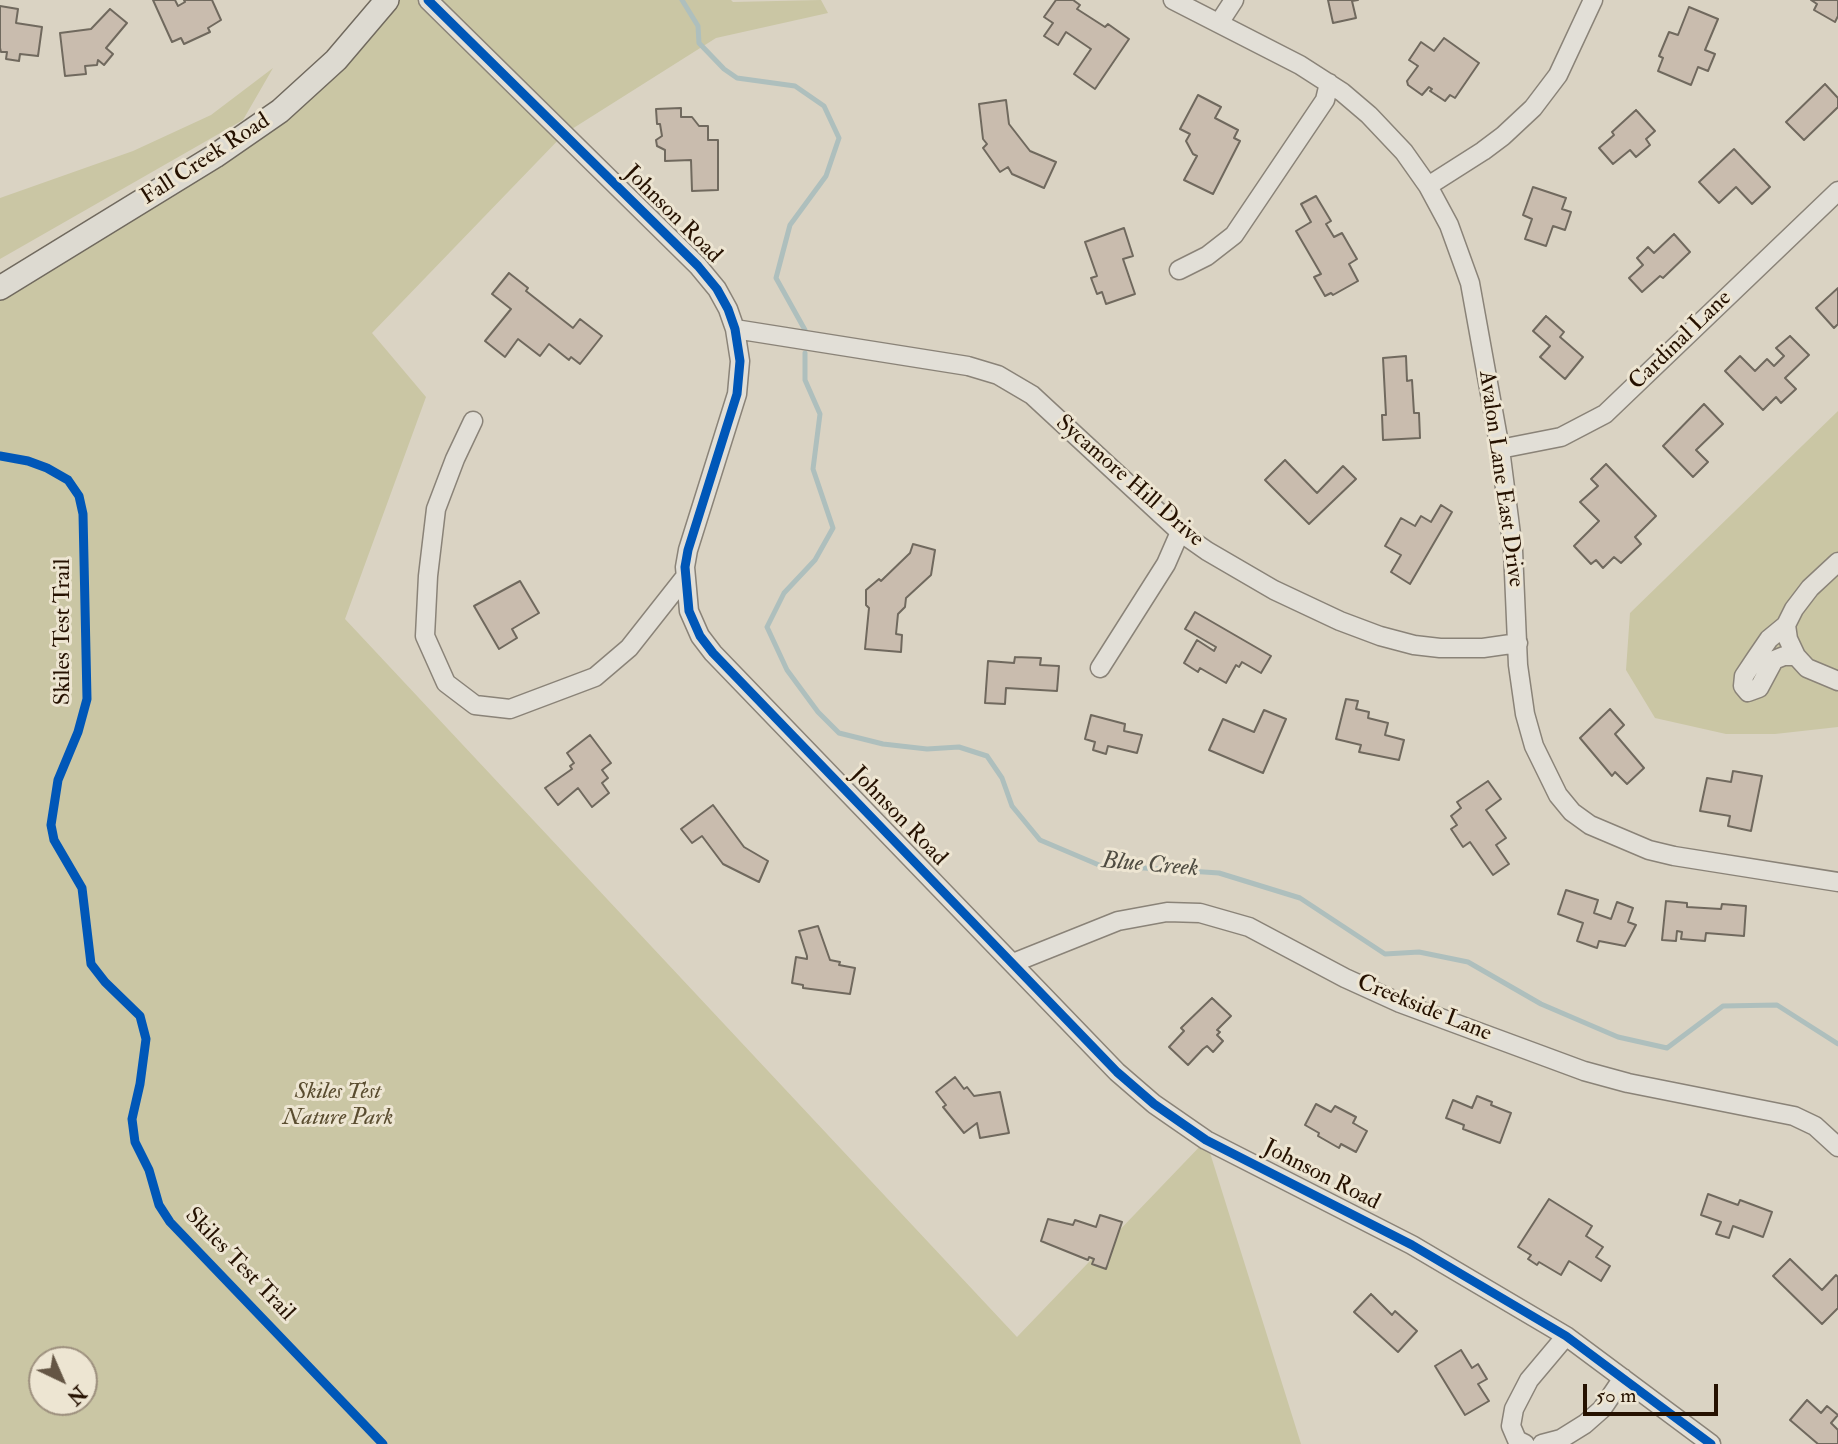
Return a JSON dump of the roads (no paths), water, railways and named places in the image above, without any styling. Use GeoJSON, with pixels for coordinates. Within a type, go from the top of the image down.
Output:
{"type":"FeatureCollection","features":[{"type":"Feature","properties":{"kind":"main road","name":"Fall Creek Road"},"geometry":{"type":"LineString","coordinates":[[0,288],[133,208],[271,118],[337,60],[387,0]]}},
{"type":"Feature","properties":{"kind":"street","name":"Johnson Road"},"geometry":{"type":"LineString","coordinates":[[428,0],[704,272],[724,302],[735,329],[740,361],[737,394],[688,550],[685,577],[689,611],[705,643],[1116,1072],[1173,1118],[1206,1140],[1412,1245],[1566,1336],[1711,1444]]}},
{"type":"Feature","properties":{"kind":"street","name":"Avalon Lane East Drive"},"geometry":{"type":"LineString","coordinates":[[1173,0],[1329,83],[1381,126],[1429,187],[1452,233],[1470,283],[1500,449],[1514,560],[1521,690],[1534,746],[1558,795],[1580,819],[1625,841],[1674,856],[1838,882]]}},
{"type":"Feature","properties":{"kind":"street"},"geometry":{"type":"LineString","coordinates":[[1219,23],[1234,0]]}},
{"type":"Feature","properties":{"kind":"street"},"geometry":{"type":"LineString","coordinates":[[1429,187],[1493,144],[1533,108],[1558,75],[1593,0]]}},
{"type":"Feature","properties":{"kind":"street"},"geometry":{"type":"LineString","coordinates":[[1179,270],[1207,257],[1234,235],[1325,100],[1329,83]]}},
{"type":"Feature","properties":{"kind":"street","name":"Cardinal Lane"},"geometry":{"type":"LineString","coordinates":[[1500,449],[1561,437],[1605,414],[1838,191]]}},
{"type":"Feature","properties":{"kind":"street","name":"Sycamore Hill Drive"},"geometry":{"type":"LineString","coordinates":[[735,329],[968,366],[1005,378],[1038,400],[1180,532],[1274,590],[1340,621],[1414,645],[1483,648],[1518,643]]}},
{"type":"Feature","properties":{"kind":"street"},"geometry":{"type":"LineString","coordinates":[[472,421],[436,509],[428,576],[425,636],[446,683],[475,705],[510,709],[595,677],[629,648],[685,577]]}},
{"type":"Feature","properties":{"kind":"street"},"geometry":{"type":"LineString","coordinates":[[1100,668],[1166,564],[1180,532]]}},
{"type":"Feature","properties":{"kind":"street"},"geometry":{"type":"LineString","coordinates":[[1796,656],[1784,656],[1774,660],[1759,688],[1748,692],[1743,686],[1744,676],[1762,648],[1786,625],[1810,588],[1838,562]]}},
{"type":"Feature","properties":{"kind":"street"},"geometry":{"type":"LineString","coordinates":[[1786,625],[1788,639],[1796,656],[1807,668],[1838,681]]}},
{"type":"Feature","properties":{"kind":"street","name":"Creekside Lane"},"geometry":{"type":"LineString","coordinates":[[1013,963],[1118,921],[1167,912],[1200,914],[1249,927],[1345,978],[1400,1003],[1584,1071],[1628,1083],[1794,1116],[1815,1126],[1838,1147]]}},
{"type":"Feature","properties":{"kind":"street"},"geometry":{"type":"LineString","coordinates":[[1525,1444],[1517,1440],[1511,1426],[1514,1409],[1529,1380],[1566,1336]]}},
{"type":"Feature","properties":{"kind":"street"},"geometry":{"type":"LineString","coordinates":[[1542,1444],[1561,1439],[1585,1424],[1602,1409],[1623,1378]]}},
{"type":"Feature","properties":{"kind":"waterway","name":"Blue Creek"},"geometry":{"type":"LineString","coordinates":[[682,0],[698,26],[699,43],[724,69],[737,78],[795,86],[824,106],[839,138],[826,176],[790,225],[776,278],[805,330]]}},
{"type":"Feature","properties":{"kind":"waterway","name":"Blue Creek"},"geometry":{"type":"LineString","coordinates":[[805,353],[805,380],[820,414],[813,469],[833,528],[815,560],[784,593],[767,627],[787,670],[818,712],[839,733],[883,744],[927,749],[959,747],[987,756],[1002,778],[1012,806],[1040,840],[1099,865],[1219,873],[1300,898],[1385,954],[1419,952],[1468,962],[1541,1004],[1618,1037],[1667,1048],[1723,1006],[1777,1005],[1838,1044]]}},
{"type":"Feature","properties":{"kind":"park label","name":"Skiles Test Nature Park"},"geometry":{"type":"Point","coordinates":[338,1106]}}]}
